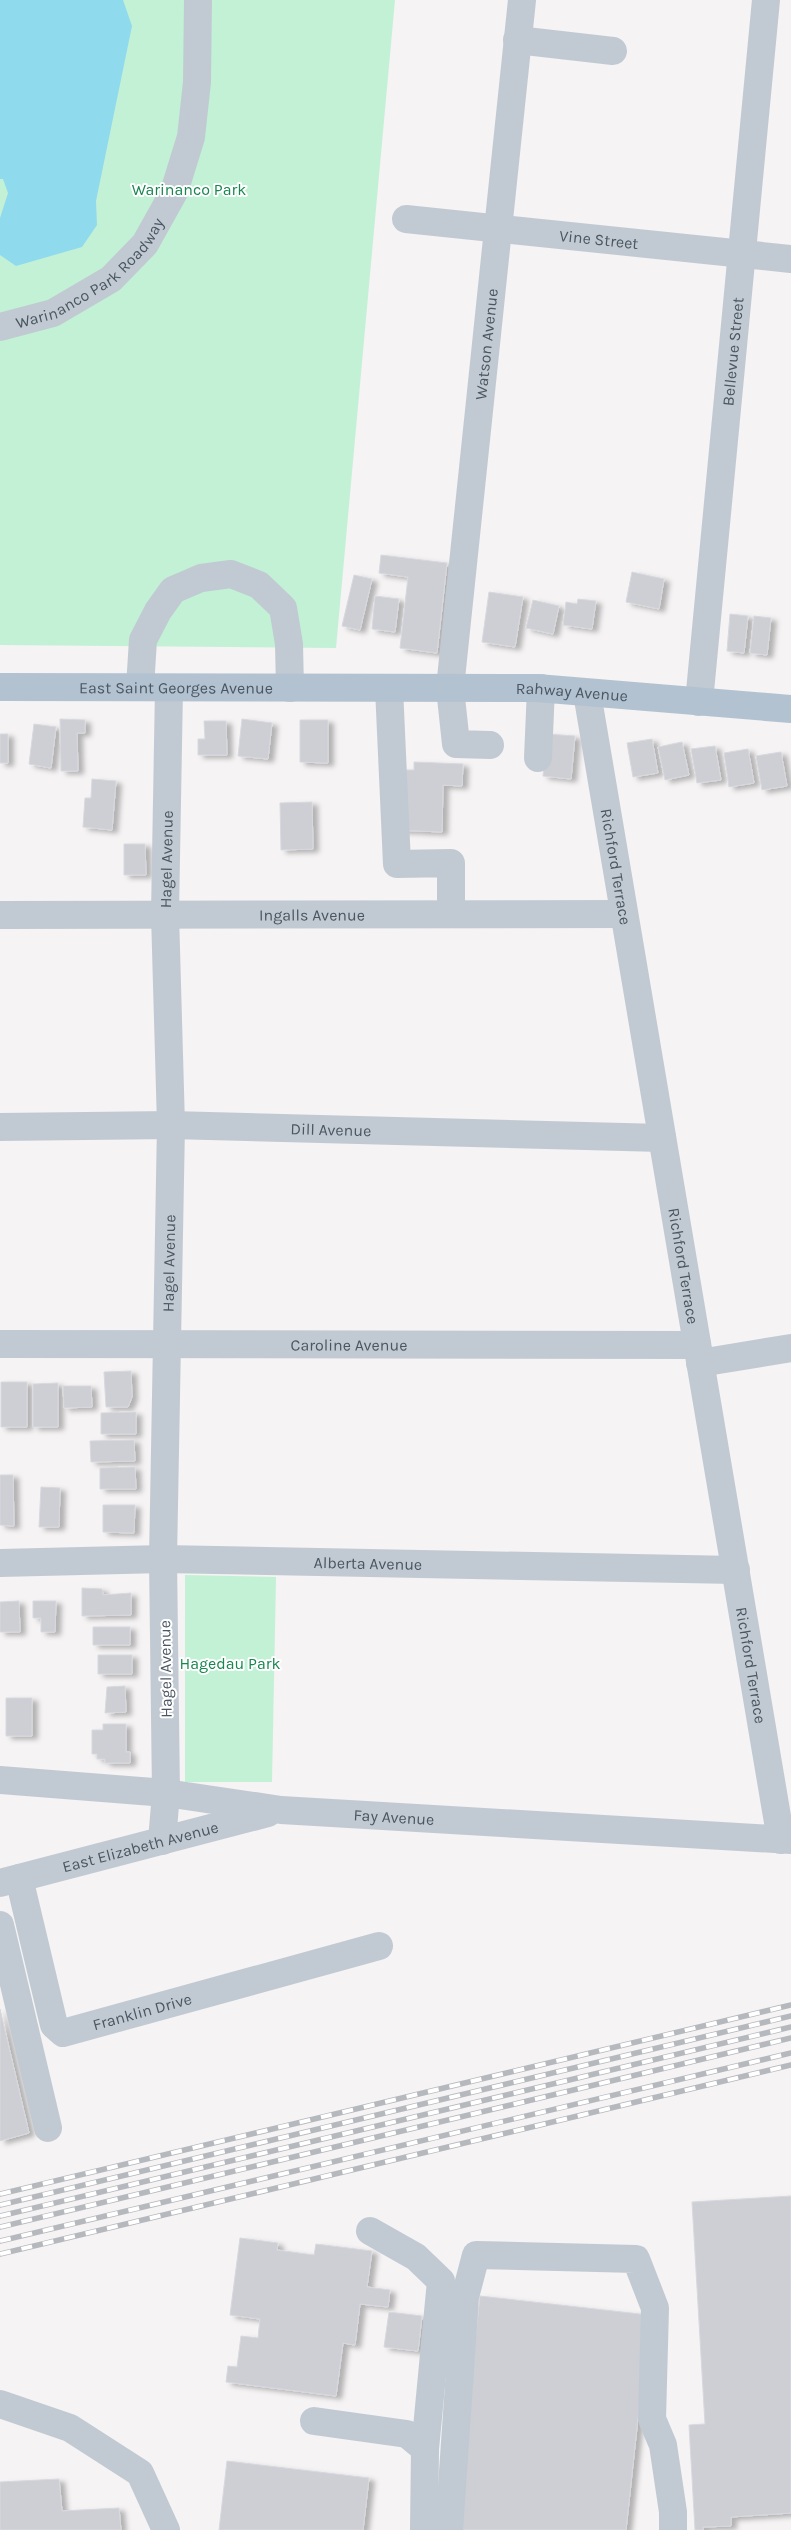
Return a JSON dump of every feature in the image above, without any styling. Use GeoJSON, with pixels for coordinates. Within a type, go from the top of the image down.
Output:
{"type":"FeatureCollection","features":[{"type":"Feature","properties":{"kind":"main road","name":"East Saint Georges Avenue"},"geometry":{"type":"LineString","coordinates":[[0,687],[352,687]]}},
{"type":"Feature","properties":{"kind":"main road","name":"Rahway Avenue"},"geometry":{"type":"LineString","coordinates":[[352,687],[541,688],[791,709]]}},
{"type":"Feature","properties":{"kind":"street","name":"Warinanco Park Roadway"},"geometry":{"type":"LineString","coordinates":[[0,326],[53,312],[111,279],[145,244],[174,192],[191,137],[197,82],[198,0]]}},
{"type":"Feature","properties":{"kind":"street","name":"Watson Avenue"},"geometry":{"type":"LineString","coordinates":[[490,745],[456,744],[450,688],[500,229],[522,0]]}},
{"type":"Feature","properties":{"kind":"street","name":"Bellevue Street"},"geometry":{"type":"LineString","coordinates":[[699,702],[766,0]]}},
{"type":"Feature","properties":{"kind":"street"},"geometry":{"type":"LineString","coordinates":[[518,40],[613,50]]}},
{"type":"Feature","properties":{"kind":"street","name":"Vine Street"},"geometry":{"type":"LineString","coordinates":[[406,219],[791,259]]}},
{"type":"Feature","properties":{"kind":"street"},"geometry":{"type":"LineString","coordinates":[[140,688],[143,640],[158,611],[173,590],[201,578],[231,574],[259,585],[283,608],[289,644],[290,688]]}},
{"type":"Feature","properties":{"kind":"street","name":"Hagel Avenue"},"geometry":{"type":"LineString","coordinates":[[162,1841],[166,1794],[163,1560],[171,1125],[165,914],[169,688]]}},
{"type":"Feature","properties":{"kind":"street"},"geometry":{"type":"LineString","coordinates":[[389,688],[397,864],[451,863],[451,914]]}},
{"type":"Feature","properties":{"kind":"street"},"geometry":{"type":"LineString","coordinates":[[538,758],[541,688]]}},
{"type":"Feature","properties":{"kind":"street","name":"Richford Terrace"},"geometry":{"type":"LineString","coordinates":[[587,693],[736,1570],[786,1840]]}},
{"type":"Feature","properties":{"kind":"street","name":"Ingalls Avenue"},"geometry":{"type":"LineString","coordinates":[[0,915],[624,914]]}},
{"type":"Feature","properties":{"kind":"street","name":"Dill Avenue"},"geometry":{"type":"LineString","coordinates":[[0,1127],[171,1125],[662,1138]]}},
{"type":"Feature","properties":{"kind":"street","name":"Caroline Avenue"},"geometry":{"type":"LineString","coordinates":[[0,1344],[167,1344],[699,1354],[791,1348]]}},
{"type":"Feature","properties":{"kind":"street","name":"Alberta Avenue"},"geometry":{"type":"LineString","coordinates":[[0,1563],[163,1560],[736,1570]]}},
{"type":"Feature","properties":{"kind":"street","name":"Fay Avenue"},"geometry":{"type":"LineString","coordinates":[[0,1780],[166,1794],[281,1810],[786,1840]]}},
{"type":"Feature","properties":{"kind":"street","name":"East Elizabeth Avenue"},"geometry":{"type":"LineString","coordinates":[[14,1886],[162,1841],[281,1810]]}},
{"type":"Feature","properties":{"kind":"street"},"geometry":{"type":"LineString","coordinates":[[0,1915],[14,1886]]}},
{"type":"Feature","properties":{"kind":"street","name":"Franklin Drive"},"geometry":{"type":"LineString","coordinates":[[14,1886],[54,2025],[63,2033],[379,1946]]}},
{"type":"Feature","properties":{"kind":"street"},"geometry":{"type":"LineString","coordinates":[[0,1926],[48,2128]]}},
{"type":"Feature","properties":{"kind":"street"},"geometry":{"type":"LineString","coordinates":[[370,2231],[416,2256],[441,2281],[425,2449],[424,2530]]}},
{"type":"Feature","properties":{"kind":"street"},"geometry":{"type":"LineString","coordinates":[[449,2530],[465,2297],[476,2255],[636,2259],[655,2308],[652,2420],[663,2446],[673,2512],[673,2530]]}},
{"type":"Feature","properties":{"kind":"street"},"geometry":{"type":"LineString","coordinates":[[0,2404],[70,2428],[140,2473],[166,2530]]}},
{"type":"Feature","properties":{"kind":"street"},"geometry":{"type":"LineString","coordinates":[[314,2421],[407,2434],[425,2449]]}},
{"type":"Feature","properties":{"kind":"green space","name":"Warinanco Park"},"geometry":{"type":"Polygon","coordinates":[[[0,0],[395,0],[336,648],[0,645],[0,0]]]}},
{"type":"Feature","properties":{"kind":"green space","name":"Hagedau Park"},"geometry":{"type":"Polygon","coordinates":[[[185,1575],[276,1577],[272,1782],[185,1782],[185,1575]]]}},
{"type":"Feature","properties":{"kind":"water"},"geometry":{"type":"Polygon","coordinates":[[[0,0],[123,0],[132,26],[96,201],[97,225],[82,247],[16,266],[0,255],[0,218],[8,193],[3,179],[0,179],[0,0]]]}},
{"type":"Feature","properties":{"kind":"building"},"geometry":{"type":"Polygon","coordinates":[[[381,555],[447,563],[437,653],[400,648],[408,577],[379,573],[381,555]]]}},
{"type":"Feature","properties":{"kind":"building"},"geometry":{"type":"Polygon","coordinates":[[[632,572],[664,579],[659,609],[626,602],[632,572]]]}},
{"type":"Feature","properties":{"kind":"building"},"geometry":{"type":"Polygon","coordinates":[[[354,575],[372,579],[360,630],[342,626],[354,575]]]}},
{"type":"Feature","properties":{"kind":"building"},"geometry":{"type":"Polygon","coordinates":[[[489,592],[523,597],[515,647],[482,642],[489,592]]]}},
{"type":"Feature","properties":{"kind":"building"},"geometry":{"type":"Polygon","coordinates":[[[375,596],[399,599],[395,632],[372,629],[375,596]]]}},
{"type":"Feature","properties":{"kind":"building"},"geometry":{"type":"Polygon","coordinates":[[[578,599],[596,601],[592,629],[563,625],[566,602],[577,604],[578,599]]]}},
{"type":"Feature","properties":{"kind":"building"},"geometry":{"type":"Polygon","coordinates":[[[533,600],[559,606],[553,634],[526,628],[533,600]]]}},
{"type":"Feature","properties":{"kind":"building"},"geometry":{"type":"Polygon","coordinates":[[[730,614],[748,616],[744,653],[727,651],[730,614]]]}},
{"type":"Feature","properties":{"kind":"building"},"geometry":{"type":"Polygon","coordinates":[[[754,616],[771,618],[767,655],[750,653],[754,616]]]}},
{"type":"Feature","properties":{"kind":"building"},"geometry":{"type":"Polygon","coordinates":[[[60,719],[85,720],[85,733],[77,733],[78,771],[61,771],[60,719]]]}},
{"type":"Feature","properties":{"kind":"building"},"geometry":{"type":"Polygon","coordinates":[[[242,719],[272,723],[268,759],[238,756],[242,719]]]}},
{"type":"Feature","properties":{"kind":"building"},"geometry":{"type":"Polygon","coordinates":[[[300,720],[328,720],[328,763],[300,762],[300,720]]]}},
{"type":"Feature","properties":{"kind":"building"},"geometry":{"type":"Polygon","coordinates":[[[204,721],[226,721],[227,755],[198,755],[198,739],[205,739],[204,721]]]}},
{"type":"Feature","properties":{"kind":"building"},"geometry":{"type":"Polygon","coordinates":[[[34,724],[56,727],[51,768],[29,764],[34,724]]]}},
{"type":"Feature","properties":{"kind":"building"},"geometry":{"type":"Polygon","coordinates":[[[0,734],[8,734],[8,763],[0,763],[0,734]]]}},
{"type":"Feature","properties":{"kind":"building"},"geometry":{"type":"Polygon","coordinates":[[[547,734],[575,736],[571,779],[543,776],[547,734]]]}},
{"type":"Feature","properties":{"kind":"building"},"geometry":{"type":"Polygon","coordinates":[[[652,739],[658,773],[633,777],[627,743],[652,739]]]}},
{"type":"Feature","properties":{"kind":"building"},"geometry":{"type":"Polygon","coordinates":[[[682,742],[689,775],[665,780],[658,747],[682,742]]]}},
{"type":"Feature","properties":{"kind":"building"},"geometry":{"type":"Polygon","coordinates":[[[715,746],[721,780],[697,783],[691,749],[715,746]]]}},
{"type":"Feature","properties":{"kind":"building"},"geometry":{"type":"Polygon","coordinates":[[[748,749],[754,783],[729,787],[724,753],[748,749]]]}},
{"type":"Feature","properties":{"kind":"building"},"geometry":{"type":"Polygon","coordinates":[[[781,752],[787,786],[762,790],[756,756],[781,752]]]}},
{"type":"Feature","properties":{"kind":"building"},"geometry":{"type":"Polygon","coordinates":[[[414,762],[463,764],[462,786],[443,785],[442,832],[398,830],[401,770],[414,770],[414,762]]]}},
{"type":"Feature","properties":{"kind":"building"},"geometry":{"type":"Polygon","coordinates":[[[92,779],[116,781],[112,830],[83,827],[85,798],[91,798],[92,779]]]}},
{"type":"Feature","properties":{"kind":"building"},"geometry":{"type":"Polygon","coordinates":[[[312,802],[313,849],[281,850],[280,803],[312,802]]]}},
{"type":"Feature","properties":{"kind":"building"},"geometry":{"type":"Polygon","coordinates":[[[124,844],[145,844],[146,875],[124,875],[124,844]]]}},
{"type":"Feature","properties":{"kind":"building"},"geometry":{"type":"Polygon","coordinates":[[[131,1371],[132,1397],[128,1407],[106,1407],[104,1372],[131,1371]]]}},
{"type":"Feature","properties":{"kind":"building"},"geometry":{"type":"Polygon","coordinates":[[[1,1382],[27,1382],[27,1427],[1,1427],[1,1382]]]}},
{"type":"Feature","properties":{"kind":"building"},"geometry":{"type":"Polygon","coordinates":[[[58,1383],[58,1427],[33,1427],[33,1384],[58,1383]]]}},
{"type":"Feature","properties":{"kind":"building"},"geometry":{"type":"Polygon","coordinates":[[[63,1386],[91,1386],[92,1407],[64,1408],[63,1386]]]}},
{"type":"Feature","properties":{"kind":"building"},"geometry":{"type":"Polygon","coordinates":[[[136,1412],[136,1434],[101,1434],[101,1413],[136,1412]]]}},
{"type":"Feature","properties":{"kind":"building"},"geometry":{"type":"Polygon","coordinates":[[[134,1440],[135,1461],[91,1462],[90,1441],[134,1440]]]}},
{"type":"Feature","properties":{"kind":"building"},"geometry":{"type":"Polygon","coordinates":[[[135,1467],[136,1489],[100,1489],[100,1468],[135,1467]]]}},
{"type":"Feature","properties":{"kind":"building"},"geometry":{"type":"Polygon","coordinates":[[[0,1475],[13,1475],[14,1526],[0,1525],[0,1475]]]}},
{"type":"Feature","properties":{"kind":"building"},"geometry":{"type":"Polygon","coordinates":[[[41,1487],[60,1488],[59,1527],[39,1527],[41,1487]]]}},
{"type":"Feature","properties":{"kind":"building"},"geometry":{"type":"Polygon","coordinates":[[[103,1505],[135,1505],[134,1533],[103,1532],[103,1505]]]}},
{"type":"Feature","properties":{"kind":"building"},"geometry":{"type":"Polygon","coordinates":[[[82,1588],[102,1589],[103,1595],[131,1593],[131,1615],[82,1616],[82,1588]]]}},
{"type":"Feature","properties":{"kind":"building"},"geometry":{"type":"Polygon","coordinates":[[[19,1601],[20,1632],[0,1632],[0,1602],[19,1601]]]}},
{"type":"Feature","properties":{"kind":"building"},"geometry":{"type":"Polygon","coordinates":[[[33,1601],[56,1601],[55,1632],[41,1632],[41,1618],[33,1618],[33,1601]]]}},
{"type":"Feature","properties":{"kind":"building"},"geometry":{"type":"Polygon","coordinates":[[[93,1627],[130,1627],[130,1645],[93,1645],[93,1627]]]}},
{"type":"Feature","properties":{"kind":"building"},"geometry":{"type":"Polygon","coordinates":[[[98,1655],[132,1655],[132,1674],[98,1674],[98,1655]]]}},
{"type":"Feature","properties":{"kind":"building"},"geometry":{"type":"Polygon","coordinates":[[[125,1686],[126,1712],[105,1713],[107,1687],[125,1686]]]}},
{"type":"Feature","properties":{"kind":"building"},"geometry":{"type":"Polygon","coordinates":[[[6,1698],[32,1698],[32,1736],[6,1736],[6,1698]]]}},
{"type":"Feature","properties":{"kind":"building"},"geometry":{"type":"Polygon","coordinates":[[[103,1724],[126,1724],[126,1752],[130,1752],[130,1763],[105,1763],[105,1759],[97,1759],[97,1754],[92,1754],[92,1730],[103,1730],[103,1724]]]}},
{"type":"Feature","properties":{"kind":"building"},"geometry":{"type":"Polygon","coordinates":[[[0,2009],[29,2133],[0,2141],[0,2009]]]}},
{"type":"Feature","properties":{"kind":"building"},"geometry":{"type":"Polygon","coordinates":[[[791,2196],[791,2513],[731,2517],[731,2526],[703,2527],[703,2530],[695,2530],[689,2425],[705,2424],[692,2202],[791,2196]]]}},
{"type":"Feature","properties":{"kind":"building"},"geometry":{"type":"Polygon","coordinates":[[[240,2238],[278,2243],[277,2250],[314,2255],[316,2244],[372,2251],[367,2287],[390,2290],[388,2307],[360,2304],[355,2345],[343,2343],[336,2396],[226,2382],[228,2366],[237,2367],[241,2336],[258,2338],[260,2319],[230,2315],[240,2238]]]}},
{"type":"Feature","properties":{"kind":"building"},"geometry":{"type":"Polygon","coordinates":[[[480,2296],[649,2315],[626,2530],[455,2530],[480,2296]]]}},
{"type":"Feature","properties":{"kind":"building"},"geometry":{"type":"Polygon","coordinates":[[[389,2312],[422,2316],[418,2351],[384,2347],[389,2312]]]}},
{"type":"Feature","properties":{"kind":"building"},"geometry":{"type":"Polygon","coordinates":[[[227,2461],[369,2478],[363,2530],[219,2530],[227,2461]]]}},
{"type":"Feature","properties":{"kind":"building"},"geometry":{"type":"Polygon","coordinates":[[[59,2479],[62,2511],[119,2508],[121,2530],[0,2530],[0,2482],[59,2479]]]}},
{"type":"Feature","properties":{"kind":"railway"},"geometry":{"type":"LineString","coordinates":[[0,2194],[791,2005]]}},
{"type":"Feature","properties":{"kind":"railway"},"geometry":{"type":"LineString","coordinates":[[0,2205],[791,2016]]}},
{"type":"Feature","properties":{"kind":"railway"},"geometry":{"type":"LineString","coordinates":[[0,2216],[791,2027]]}},
{"type":"Feature","properties":{"kind":"railway"},"geometry":{"type":"LineString","coordinates":[[0,2227],[791,2038]]}},
{"type":"Feature","properties":{"kind":"railway"},"geometry":{"type":"LineString","coordinates":[[0,2241],[791,2053]]}},
{"type":"Feature","properties":{"kind":"railway"},"geometry":{"type":"LineString","coordinates":[[0,2254],[791,2065]]}}]}
